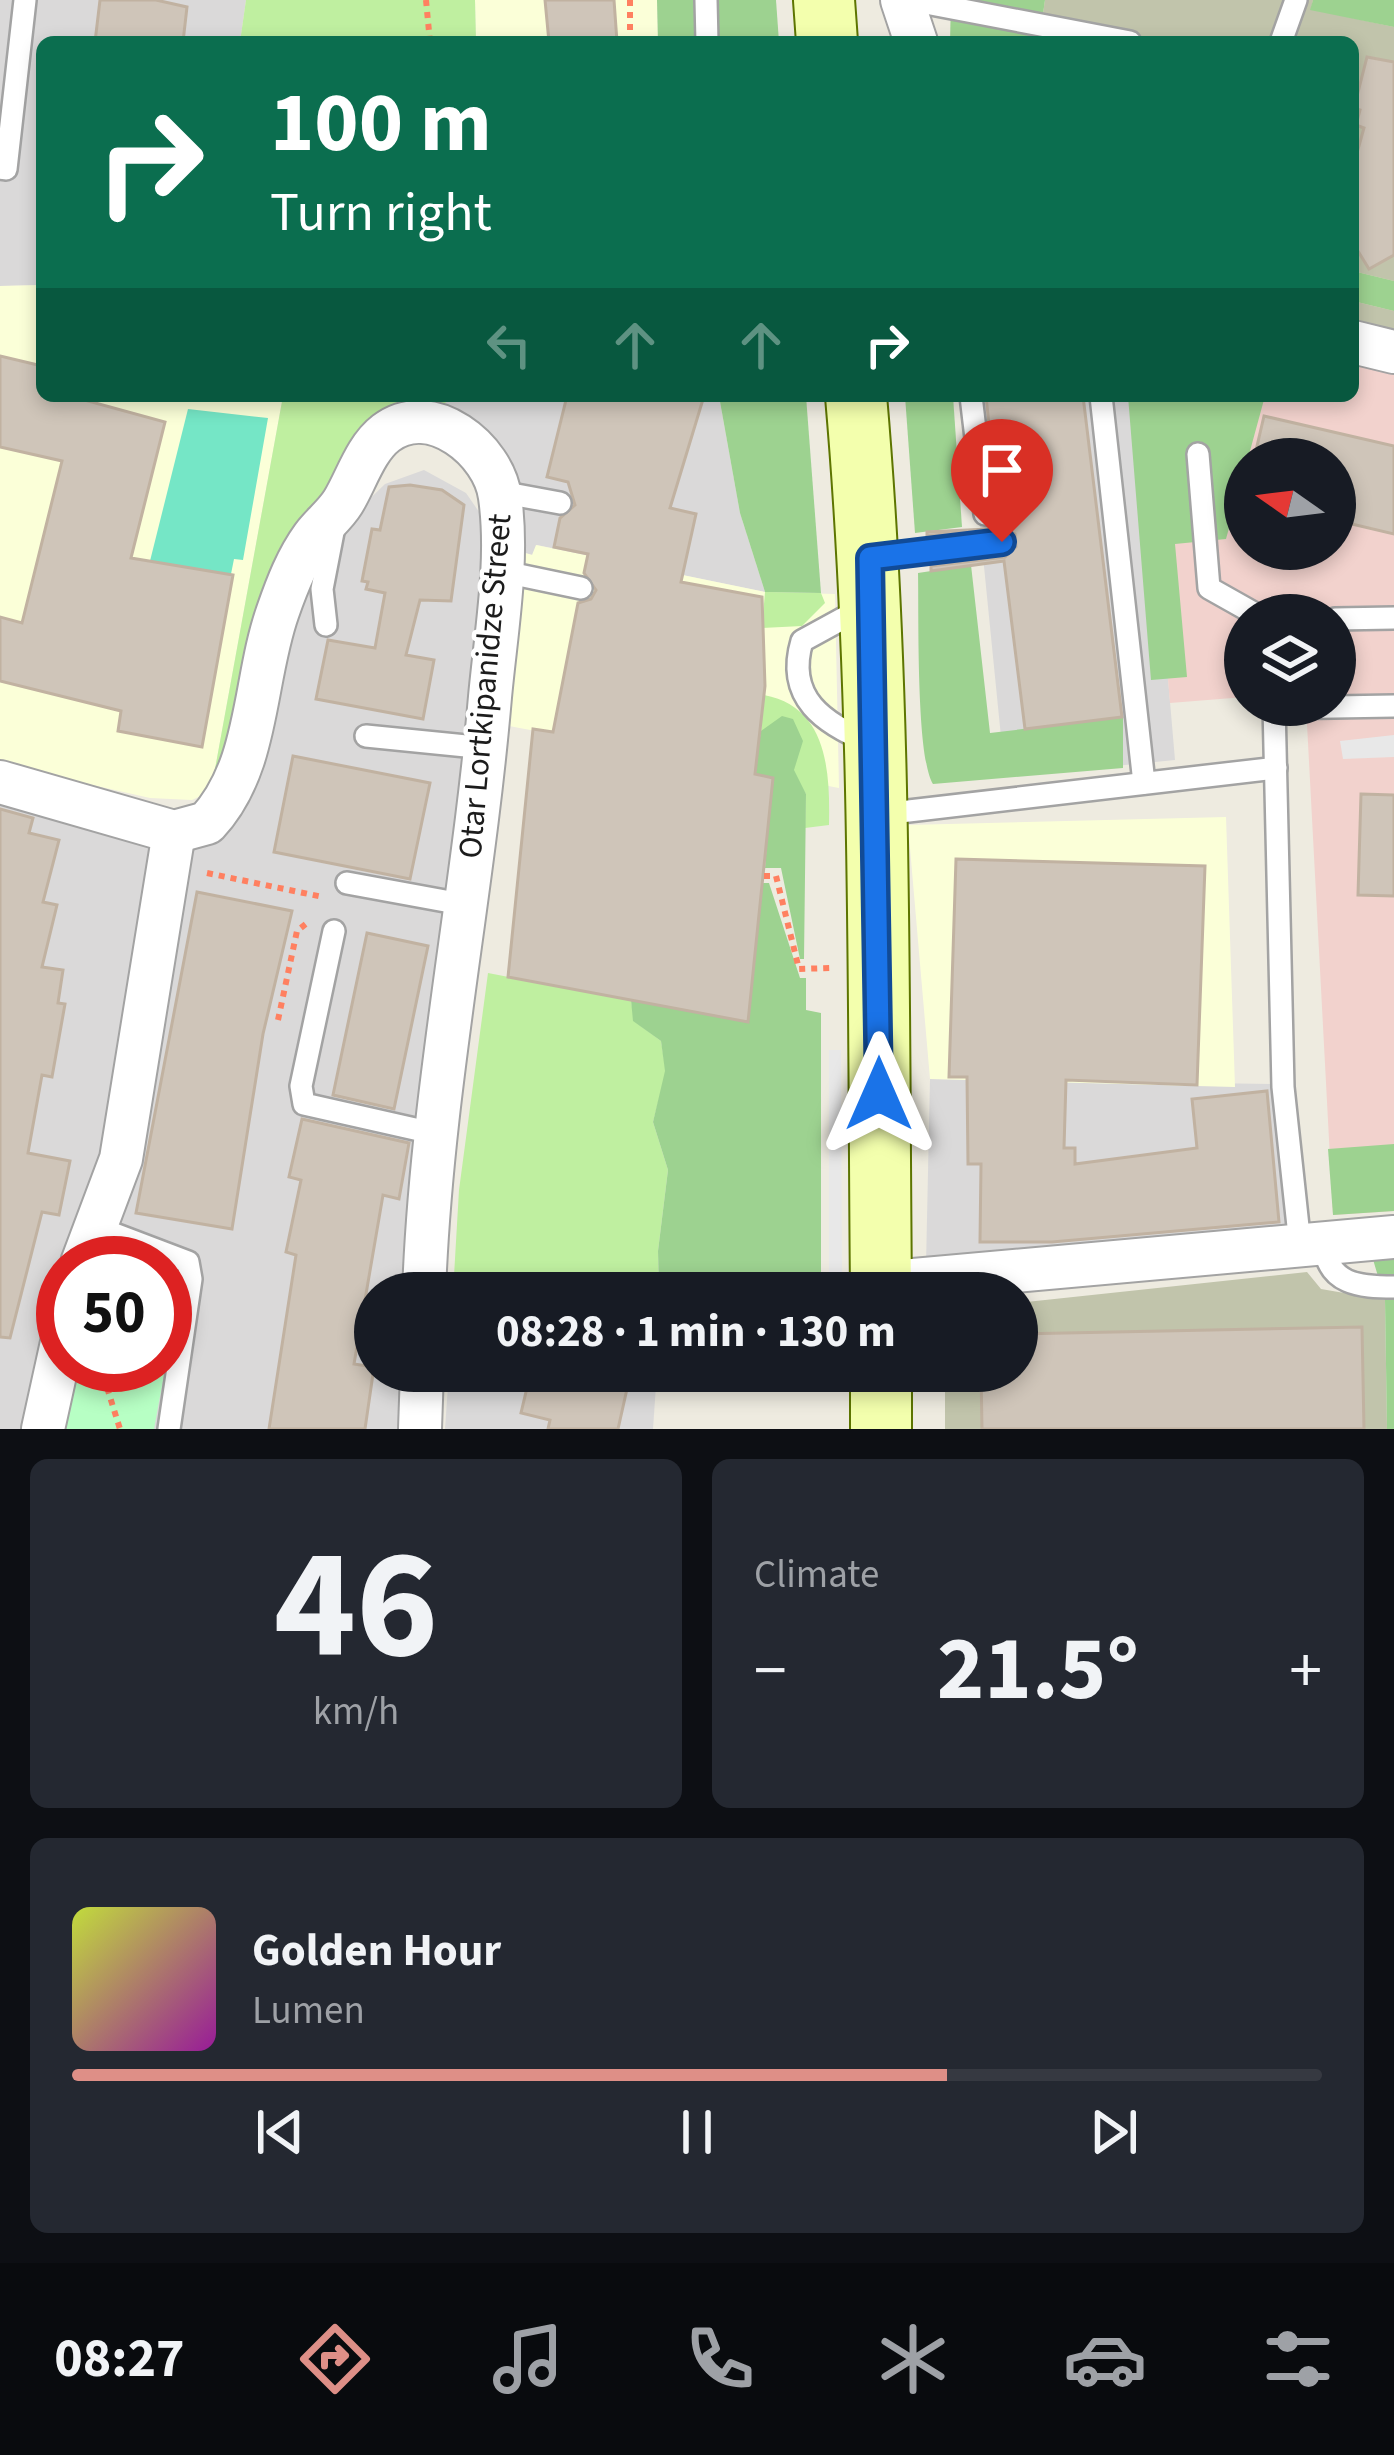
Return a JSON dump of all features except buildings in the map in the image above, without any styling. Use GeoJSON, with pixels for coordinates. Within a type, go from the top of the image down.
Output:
{"type":"FeatureCollection","features":[{"type":"Feature","properties":{"kind":"main road"},"geometry":{"type":"LineString","coordinates":[[824,0],[827,36]]}},
{"type":"Feature","properties":{"kind":"main road"},"geometry":{"type":"LineString","coordinates":[[856,402],[871,581],[876,745],[880,1272]]}},
{"type":"Feature","properties":{"kind":"main road"},"geometry":{"type":"LineString","coordinates":[[881,1392],[881,1429]]}},
{"type":"Feature","properties":{"kind":"street"},"geometry":{"type":"LineString","coordinates":[[906,0],[915,36]]}},
{"type":"Feature","properties":{"kind":"street"},"geometry":{"type":"LineString","coordinates":[[1359,343],[1394,352]]}},
{"type":"Feature","properties":{"kind":"street","name":"Otar Lortkipanidze Street"},"geometry":{"type":"LineString","coordinates":[[174,832],[207,823],[237,779],[283,596],[314,536],[339,509],[371,450],[387,432],[409,424],[451,430],[476,448],[500,492],[500,571],[486,748],[436,1134],[426,1272]]}},
{"type":"Feature","properties":{"kind":"street"},"geometry":{"type":"LineString","coordinates":[[0,782],[174,832],[121,1159],[92,1236]]}},
{"type":"Feature","properties":{"kind":"street"},"geometry":{"type":"LineString","coordinates":[[1037,1272],[1394,1237]]}},
{"type":"Feature","properties":{"kind":"street"},"geometry":{"type":"LineString","coordinates":[[43,1429],[51,1392]]}},
{"type":"Feature","properties":{"kind":"street"},"geometry":{"type":"LineString","coordinates":[[420,1429],[421,1392]]}},
{"type":"Feature","properties":{"kind":"lane"},"geometry":{"type":"LineString","coordinates":[[0,168],[6,169],[25,0]]}},
{"type":"Feature","properties":{"kind":"lane"},"geometry":{"type":"LineString","coordinates":[[706,0],[707,36]]}},
{"type":"Feature","properties":{"kind":"lane"},"geometry":{"type":"LineString","coordinates":[[906,0],[1098,36]]}},
{"type":"Feature","properties":{"kind":"lane"},"geometry":{"type":"LineString","coordinates":[[1283,36],[1296,0]]}},
{"type":"Feature","properties":{"kind":"lane"},"geometry":{"type":"LineString","coordinates":[[972,402],[985,514]]}},
{"type":"Feature","properties":{"kind":"lane"},"geometry":{"type":"LineString","coordinates":[[1102,402],[1144,783]]}},
{"type":"Feature","properties":{"kind":"lane"},"geometry":{"type":"LineString","coordinates":[[1198,454],[1209,588],[1224,596]]}},
{"type":"Feature","properties":{"kind":"lane"},"geometry":{"type":"LineString","coordinates":[[500,492],[560,503]]}},
{"type":"Feature","properties":{"kind":"lane"},"geometry":{"type":"LineString","coordinates":[[326,625],[322,589],[339,509]]}},
{"type":"Feature","properties":{"kind":"lane"},"geometry":{"type":"LineString","coordinates":[[871,581],[1002,542]]}},
{"type":"Feature","properties":{"kind":"lane"},"geometry":{"type":"LineString","coordinates":[[500,571],[581,588]]}},
{"type":"Feature","properties":{"kind":"lane"},"geometry":{"type":"LineString","coordinates":[[1356,619],[1394,618]]}},
{"type":"Feature","properties":{"kind":"lane"},"geometry":{"type":"LineString","coordinates":[[1356,706],[1394,706]]}},
{"type":"Feature","properties":{"kind":"lane"},"geometry":{"type":"LineString","coordinates":[[1275,726],[1283,1087],[1312,1244],[1344,1281],[1394,1288]]}},
{"type":"Feature","properties":{"kind":"lane"},"geometry":{"type":"LineString","coordinates":[[366,736],[486,748]]}},
{"type":"Feature","properties":{"kind":"lane"},"geometry":{"type":"LineString","coordinates":[[877,815],[1276,768]]}},
{"type":"Feature","properties":{"kind":"lane"},"geometry":{"type":"LineString","coordinates":[[340,891],[466,905]]}},
{"type":"Feature","properties":{"kind":"lane"},"geometry":{"type":"LineString","coordinates":[[334,931],[301,1086],[304,1104],[436,1134]]}},
{"type":"Feature","properties":{"kind":"lane"},"geometry":{"type":"LineString","coordinates":[[169,1429],[174,1392]]}},
{"type":"Feature","properties":{"kind":"path"},"geometry":{"type":"LineString","coordinates":[[426,0],[429,36]]}},
{"type":"Feature","properties":{"kind":"path"},"geometry":{"type":"LineString","coordinates":[[630,0],[630,36]]}},
{"type":"Feature","properties":{"kind":"path"},"geometry":{"type":"LineString","coordinates":[[202,873],[340,891]]}},
{"type":"Feature","properties":{"kind":"path"},"geometry":{"type":"LineString","coordinates":[[764,875],[776,876],[799,969],[831,968]]}},
{"type":"Feature","properties":{"kind":"path"},"geometry":{"type":"LineString","coordinates":[[110,1392],[120,1429]]}},
{"type":"Feature","properties":{"kind":"shaded area"},"geometry":{"type":"Polygon","coordinates":[[[0,0],[246,0],[241,36],[36,36],[36,285],[0,286],[0,0]]]}},
{"type":"Feature","properties":{"kind":"shaded area"},"geometry":{"type":"Polygon","coordinates":[[[475,0],[657,0],[658,36],[476,36],[475,0]]]}},
{"type":"Feature","properties":{"kind":"shaded area"},"geometry":{"type":"Polygon","coordinates":[[[1045,0],[1394,0],[1394,1211],[1333,1215],[1307,726],[1356,726],[1356,594],[1224,594],[1224,699],[1170,703],[1146,422],[1152,402],[1359,402],[1359,36],[1040,36],[1045,0]]]}},
{"type":"Feature","properties":{"kind":"shaded area"},"geometry":{"type":"Polygon","coordinates":[[[1045,0],[1313,0],[1311,9],[1394,27],[1394,281],[1359,272],[1359,36],[1040,36],[1045,0]]]}},
{"type":"Feature","properties":{"kind":"shaded area"},"geometry":{"type":"Polygon","coordinates":[[[36,285],[36,402],[282,402],[211,791],[192,800],[150,798],[0,764],[0,286],[36,285]]]}},
{"type":"Feature","properties":{"kind":"shaded area"},"geometry":{"type":"Polygon","coordinates":[[[1359,302],[1394,311],[1394,332],[1359,325],[1359,302]]]}},
{"type":"Feature","properties":{"kind":"shaded area"},"geometry":{"type":"Polygon","coordinates":[[[446,402],[720,402],[740,513],[765,592],[537,545],[533,555],[518,551],[440,407],[446,402]]]}},
{"type":"Feature","properties":{"kind":"shaded area"},"geometry":{"type":"Polygon","coordinates":[[[968,402],[1152,402],[1146,422],[1175,760],[1005,777],[968,402]]]}},
{"type":"Feature","properties":{"kind":"shaded area"},"geometry":{"type":"Polygon","coordinates":[[[424,470],[466,493],[486,522],[410,1272],[354,1272],[354,1392],[403,1392],[402,1429],[0,1429],[0,802],[188,853],[218,820],[301,594],[345,523],[385,484],[424,470]]]}},
{"type":"Feature","properties":{"kind":"shaded area"},"geometry":{"type":"Polygon","coordinates":[[[536,545],[765,592],[835,594],[839,788],[509,726],[521,606],[518,551],[532,555],[536,545]]]}},
{"type":"Feature","properties":{"kind":"shaded area"},"geometry":{"type":"Polygon","coordinates":[[[1394,735],[1394,757],[1343,759],[1340,741],[1394,735]]]}},
{"type":"Feature","properties":{"kind":"shaded area"},"geometry":{"type":"Polygon","coordinates":[[[1226,817],[1235,1087],[930,1079],[908,825],[1226,817]]]}},
{"type":"Feature","properties":{"kind":"shaded area"},"geometry":{"type":"Polygon","coordinates":[[[829,1050],[841,1050],[842,1272],[829,1272],[829,1050]]]}},
{"type":"Feature","properties":{"kind":"shaded area"},"geometry":{"type":"Polygon","coordinates":[[[930,1079],[1278,1084],[1294,1238],[926,1265],[930,1079]]]}},
{"type":"Feature","properties":{"kind":"shaded area"},"geometry":{"type":"Polygon","coordinates":[[[1307,1272],[1321,1289],[1385,1300],[1387,1429],[945,1429],[945,1392],[1038,1392],[1038,1301],[1307,1272]]]}},
{"type":"Feature","properties":{"kind":"shaded area"},"geometry":{"type":"Polygon","coordinates":[[[448,1392],[656,1392],[653,1429],[445,1429],[448,1392]]]}},
{"type":"Feature","properties":{"kind":"green space"},"geometry":{"type":"Polygon","coordinates":[[[246,0],[475,0],[476,36],[241,36],[246,0]]]}},
{"type":"Feature","properties":{"kind":"green space"},"geometry":{"type":"Polygon","coordinates":[[[657,0],[776,0],[779,36],[658,36],[657,0]]]}},
{"type":"Feature","properties":{"kind":"green space"},"geometry":{"type":"Polygon","coordinates":[[[951,0],[1045,0],[1040,36],[950,36],[951,0]]]}},
{"type":"Feature","properties":{"kind":"green space"},"geometry":{"type":"Polygon","coordinates":[[[1313,0],[1394,0],[1394,27],[1310,10],[1313,0]]]}},
{"type":"Feature","properties":{"kind":"green space"},"geometry":{"type":"Polygon","coordinates":[[[1359,272],[1394,281],[1394,311],[1359,302],[1359,272]]]}},
{"type":"Feature","properties":{"kind":"green space"},"geometry":{"type":"Polygon","coordinates":[[[282,402],[446,402],[440,407],[381,414],[211,791],[282,402]]]}},
{"type":"Feature","properties":{"kind":"green space"},"geometry":{"type":"Polygon","coordinates":[[[720,402],[806,402],[821,593],[765,592],[740,513],[720,402]]]}},
{"type":"Feature","properties":{"kind":"green space"},"geometry":{"type":"Polygon","coordinates":[[[905,402],[953,402],[962,527],[915,533],[905,402]]]}},
{"type":"Feature","properties":{"kind":"green space"},"geometry":{"type":"Polygon","coordinates":[[[1128,402],[1263,402],[1254,438],[1224,438],[1224,539],[1175,544],[1187,677],[1151,680],[1128,402]]]}},
{"type":"Feature","properties":{"kind":"green space"},"geometry":{"type":"Polygon","coordinates":[[[188,409],[268,418],[243,560],[234,559],[231,574],[150,561],[188,409]]]}},
{"type":"Feature","properties":{"kind":"green space"},"geometry":{"type":"Polygon","coordinates":[[[971,565],[990,733],[1123,717],[1123,768],[933,784],[921,716],[918,573],[971,565]]]}},
{"type":"Feature","properties":{"kind":"green space"},"geometry":{"type":"Polygon","coordinates":[[[765,592],[821,593],[825,603],[802,626],[762,628],[765,592]]]}},
{"type":"Feature","properties":{"kind":"green space"},"geometry":{"type":"Polygon","coordinates":[[[764,695],[785,702],[813,727],[826,764],[829,825],[805,828],[806,794],[761,731],[764,695]]]}},
{"type":"Feature","properties":{"kind":"green space"},"geometry":{"type":"Polygon","coordinates":[[[782,716],[793,719],[803,741],[794,770],[806,794],[804,959],[800,959],[781,868],[765,868],[772,778],[754,774],[761,731],[782,716]]]}},
{"type":"Feature","properties":{"kind":"green space"},"geometry":{"type":"Polygon","coordinates":[[[762,883],[769,883],[800,978],[806,978],[806,1010],[821,1013],[821,1272],[658,1272],[668,1170],[653,1122],[665,1071],[661,1041],[633,1021],[631,1000],[748,1022],[762,883]]]}},
{"type":"Feature","properties":{"kind":"green space"},"geometry":{"type":"Polygon","coordinates":[[[488,973],[631,1000],[634,1021],[661,1041],[666,1072],[653,1122],[668,1170],[658,1272],[454,1272],[459,1190],[488,973]]]}},
{"type":"Feature","properties":{"kind":"green space"},"geometry":{"type":"Polygon","coordinates":[[[1394,1144],[1394,1211],[1333,1215],[1328,1149],[1394,1144]]]}},
{"type":"Feature","properties":{"kind":"green space"},"geometry":{"type":"Polygon","coordinates":[[[1394,1245],[1394,1429],[1387,1429],[1385,1300],[1372,1256],[1394,1245]]]}},
{"type":"Feature","properties":{"kind":"green space"},"geometry":{"type":"Polygon","coordinates":[[[72,1392],[161,1392],[154,1429],[64,1429],[72,1392]]]}},
{"type":"Feature","properties":{"kind":"route"},"geometry":{"type":"LineString","coordinates":[[879,1094],[870,558],[1002,542]]}}]}
